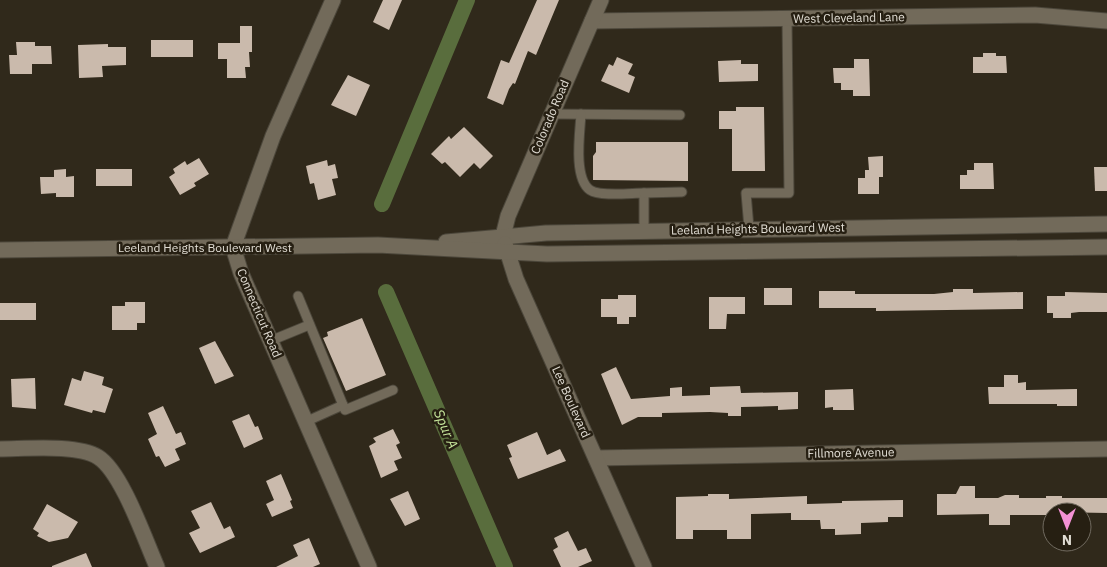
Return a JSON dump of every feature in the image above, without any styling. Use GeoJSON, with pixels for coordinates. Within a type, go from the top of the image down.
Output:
{"type":"FeatureCollection","features":[{"type":"Feature","properties":{"kind":"main road"},"geometry":{"type":"LineString","coordinates":[[233,247],[274,136],[333,0]]}},
{"type":"Feature","properties":{"kind":"main road","name":"Colorado Road"},"geometry":{"type":"LineString","coordinates":[[503,236],[508,216],[601,0]]}},
{"type":"Feature","properties":{"kind":"main road","name":"West Cleveland Lane"},"geometry":{"type":"LineString","coordinates":[[592,21],[1035,15],[1107,21]]}},
{"type":"Feature","properties":{"kind":"main road","name":"Leeland Heights Boulevard West"},"geometry":{"type":"LineString","coordinates":[[410,246],[503,236],[644,231],[1107,224]]}},
{"type":"Feature","properties":{"kind":"main road","name":"Lee Boulevard"},"geometry":{"type":"LineString","coordinates":[[503,236],[516,279],[644,567]]}},
{"type":"Feature","properties":{"kind":"main road","name":"Leeland Heights Boulevard West"},"geometry":{"type":"LineString","coordinates":[[0,250],[410,246],[507,253],[1107,247]]}},
{"type":"Feature","properties":{"kind":"main road","name":"Connecticut Road"},"geometry":{"type":"LineString","coordinates":[[233,247],[241,272],[270,341],[369,567]]}},
{"type":"Feature","properties":{"kind":"main road"},"geometry":{"type":"LineString","coordinates":[[0,449],[67,449],[97,456],[110,468],[120,482],[157,567]]}},
{"type":"Feature","properties":{"kind":"main road","name":"Fillmore Avenue"},"geometry":{"type":"LineString","coordinates":[[596,458],[1107,449]]}},
{"type":"Feature","properties":{"kind":"lane"},"geometry":{"type":"LineString","coordinates":[[749,228],[746,193],[789,193],[787,19]]}},
{"type":"Feature","properties":{"kind":"lane"},"geometry":{"type":"LineString","coordinates":[[552,114],[680,115]]}},
{"type":"Feature","properties":{"kind":"lane"},"geometry":{"type":"LineString","coordinates":[[581,114],[578,165],[583,181],[589,190],[600,193],[682,192]]}},
{"type":"Feature","properties":{"kind":"lane"},"geometry":{"type":"LineString","coordinates":[[644,193],[644,231]]}},
{"type":"Feature","properties":{"kind":"lane"},"geometry":{"type":"LineString","coordinates":[[298,296],[345,410],[393,390]]}},
{"type":"Feature","properties":{"kind":"lane"},"geometry":{"type":"LineString","coordinates":[[270,341],[310,325]]}},
{"type":"Feature","properties":{"kind":"lane"},"geometry":{"type":"LineString","coordinates":[[305,422],[343,406]]}},
{"type":"Feature","properties":{"kind":"building"},"geometry":{"type":"Polygon","coordinates":[[[383,0],[402,0],[389,30],[373,22],[383,0]]]}},
{"type":"Feature","properties":{"kind":"building"},"geometry":{"type":"Polygon","coordinates":[[[537,0],[559,0],[536,55],[528,51],[515,84],[513,83],[509,89],[503,105],[487,98],[501,60],[509,63],[537,0]]]}},
{"type":"Feature","properties":{"kind":"building"},"geometry":{"type":"Polygon","coordinates":[[[240,26],[252,26],[252,52],[249,52],[250,67],[245,67],[246,78],[227,78],[227,59],[218,59],[218,43],[240,43],[240,26]]]}},
{"type":"Feature","properties":{"kind":"building"},"geometry":{"type":"Polygon","coordinates":[[[151,40],[193,40],[193,57],[151,57],[151,40]]]}},
{"type":"Feature","properties":{"kind":"building"},"geometry":{"type":"Polygon","coordinates":[[[16,42],[35,42],[35,46],[51,46],[52,64],[32,64],[32,74],[10,74],[9,55],[17,55],[16,42]]]}},
{"type":"Feature","properties":{"kind":"building"},"geometry":{"type":"Polygon","coordinates":[[[108,44],[108,47],[126,47],[126,65],[102,66],[103,77],[79,78],[78,45],[108,44]]]}},
{"type":"Feature","properties":{"kind":"building"},"geometry":{"type":"Polygon","coordinates":[[[983,53],[996,53],[996,56],[1006,56],[1007,73],[973,73],[973,57],[983,57],[983,53]]]}},
{"type":"Feature","properties":{"kind":"building"},"geometry":{"type":"Polygon","coordinates":[[[617,57],[633,64],[628,74],[635,77],[629,93],[601,81],[609,64],[613,66],[617,57]]]}},
{"type":"Feature","properties":{"kind":"building"},"geometry":{"type":"Polygon","coordinates":[[[854,59],[869,59],[870,96],[853,96],[853,90],[841,90],[841,83],[834,83],[833,68],[854,68],[854,59]]]}},
{"type":"Feature","properties":{"kind":"building"},"geometry":{"type":"Polygon","coordinates":[[[741,60],[741,64],[758,64],[758,81],[719,82],[718,61],[741,60]]]}},
{"type":"Feature","properties":{"kind":"building"},"geometry":{"type":"Polygon","coordinates":[[[348,75],[370,85],[356,116],[331,105],[348,75]]]}},
{"type":"Feature","properties":{"kind":"building"},"geometry":{"type":"Polygon","coordinates":[[[736,107],[764,107],[765,171],[732,171],[732,129],[719,129],[719,111],[736,111],[736,107]]]}},
{"type":"Feature","properties":{"kind":"building"},"geometry":{"type":"Polygon","coordinates":[[[464,127],[493,156],[480,169],[474,163],[460,177],[445,162],[442,164],[431,154],[449,136],[451,139],[464,127]]]}},
{"type":"Feature","properties":{"kind":"building"},"geometry":{"type":"Polygon","coordinates":[[[596,142],[688,142],[688,181],[593,180],[593,156],[596,152],[596,142]]]}},
{"type":"Feature","properties":{"kind":"building"},"geometry":{"type":"Polygon","coordinates":[[[883,156],[883,177],[879,177],[879,194],[858,194],[858,178],[865,178],[865,170],[869,170],[868,157],[883,156]]]}},
{"type":"Feature","properties":{"kind":"building"},"geometry":{"type":"Polygon","coordinates":[[[199,158],[209,174],[194,183],[196,186],[180,195],[169,177],[175,173],[173,169],[185,161],[187,165],[199,158]]]}},
{"type":"Feature","properties":{"kind":"building"},"geometry":{"type":"Polygon","coordinates":[[[327,160],[328,166],[335,164],[338,178],[332,179],[336,195],[318,200],[314,183],[310,184],[306,166],[327,160]]]}},
{"type":"Feature","properties":{"kind":"building"},"geometry":{"type":"Polygon","coordinates":[[[974,163],[993,163],[994,189],[960,189],[960,175],[967,175],[967,170],[974,170],[974,163]]]}},
{"type":"Feature","properties":{"kind":"building"},"geometry":{"type":"Polygon","coordinates":[[[1094,167],[1107,167],[1107,191],[1095,191],[1094,167]]]}},
{"type":"Feature","properties":{"kind":"building"},"geometry":{"type":"Polygon","coordinates":[[[66,169],[66,177],[74,176],[74,197],[56,197],[56,193],[41,194],[40,177],[54,177],[54,170],[66,169]]]}},
{"type":"Feature","properties":{"kind":"building"},"geometry":{"type":"Polygon","coordinates":[[[96,169],[132,169],[132,186],[96,186],[96,169]]]}},
{"type":"Feature","properties":{"kind":"building"},"geometry":{"type":"Polygon","coordinates":[[[764,288],[792,288],[792,305],[764,305],[764,288]]]}},
{"type":"Feature","properties":{"kind":"building"},"geometry":{"type":"Polygon","coordinates":[[[953,289],[973,289],[973,293],[1023,292],[1023,309],[876,311],[876,308],[819,308],[819,291],[855,291],[855,294],[934,294],[953,292],[953,289]]]}},
{"type":"Feature","properties":{"kind":"building"},"geometry":{"type":"Polygon","coordinates":[[[1065,292],[1107,293],[1107,312],[1079,312],[1071,313],[1071,318],[1053,318],[1053,313],[1047,313],[1047,296],[1065,296],[1065,292]]]}},
{"type":"Feature","properties":{"kind":"building"},"geometry":{"type":"Polygon","coordinates":[[[618,295],[636,295],[636,317],[629,317],[629,324],[617,324],[617,317],[601,317],[601,299],[618,299],[618,295]]]}},
{"type":"Feature","properties":{"kind":"building"},"geometry":{"type":"Polygon","coordinates":[[[709,297],[745,297],[745,314],[727,314],[726,329],[709,329],[709,297]]]}},
{"type":"Feature","properties":{"kind":"building"},"geometry":{"type":"Polygon","coordinates":[[[125,302],[145,302],[145,323],[137,323],[137,330],[112,330],[112,306],[125,306],[125,302]]]}},
{"type":"Feature","properties":{"kind":"building"},"geometry":{"type":"Polygon","coordinates":[[[0,303],[36,303],[36,320],[0,320],[0,303]]]}},
{"type":"Feature","properties":{"kind":"building"},"geometry":{"type":"Polygon","coordinates":[[[362,318],[386,375],[346,391],[323,338],[328,336],[327,332],[362,318]]]}},
{"type":"Feature","properties":{"kind":"building"},"geometry":{"type":"Polygon","coordinates":[[[215,341],[234,376],[215,384],[199,348],[215,341]]]}},
{"type":"Feature","properties":{"kind":"building"},"geometry":{"type":"Polygon","coordinates":[[[616,367],[631,399],[670,396],[670,388],[682,387],[682,396],[710,395],[710,387],[740,386],[741,393],[798,392],[798,409],[778,410],[778,406],[741,407],[741,416],[728,416],[728,413],[710,412],[662,413],[662,417],[638,417],[622,425],[601,374],[616,367]]]}},
{"type":"Feature","properties":{"kind":"building"},"geometry":{"type":"Polygon","coordinates":[[[84,371],[104,377],[102,385],[113,389],[105,413],[93,410],[92,413],[64,405],[72,378],[81,381],[84,371]]]}},
{"type":"Feature","properties":{"kind":"building"},"geometry":{"type":"Polygon","coordinates":[[[1004,375],[1018,375],[1018,383],[1026,382],[1026,390],[1077,389],[1077,406],[1057,406],[1057,404],[989,404],[988,387],[1004,387],[1004,375]]]}},
{"type":"Feature","properties":{"kind":"building"},"geometry":{"type":"Polygon","coordinates":[[[35,378],[36,409],[12,407],[11,379],[35,378]]]}},
{"type":"Feature","properties":{"kind":"building"},"geometry":{"type":"Polygon","coordinates":[[[853,389],[854,410],[833,410],[833,407],[825,408],[825,390],[853,389]]]}},
{"type":"Feature","properties":{"kind":"building"},"geometry":{"type":"Polygon","coordinates":[[[163,406],[176,434],[181,432],[186,444],[175,449],[180,460],[165,467],[159,456],[156,457],[148,439],[157,434],[148,413],[163,406]]]}},
{"type":"Feature","properties":{"kind":"building"},"geometry":{"type":"Polygon","coordinates":[[[249,414],[255,427],[258,426],[263,439],[244,448],[232,421],[249,414]]]}},
{"type":"Feature","properties":{"kind":"building"},"geometry":{"type":"Polygon","coordinates":[[[393,429],[400,443],[396,445],[402,458],[394,461],[398,470],[381,478],[369,446],[376,442],[373,438],[393,429]]]}},
{"type":"Feature","properties":{"kind":"building"},"geometry":{"type":"Polygon","coordinates":[[[537,432],[547,455],[560,449],[566,461],[518,479],[509,458],[512,457],[507,445],[537,432]]]}},
{"type":"Feature","properties":{"kind":"building"},"geometry":{"type":"Polygon","coordinates":[[[281,474],[292,500],[290,501],[293,508],[272,517],[266,504],[274,500],[266,481],[281,474]]]}},
{"type":"Feature","properties":{"kind":"building"},"geometry":{"type":"Polygon","coordinates":[[[960,486],[975,486],[975,498],[998,498],[1005,495],[1019,495],[1019,498],[1062,496],[1062,498],[1107,498],[1107,513],[1092,513],[1092,502],[1042,502],[1042,515],[1010,515],[1010,525],[989,525],[989,514],[937,515],[937,494],[956,494],[960,486]]]}},
{"type":"Feature","properties":{"kind":"building"},"geometry":{"type":"Polygon","coordinates":[[[408,491],[420,519],[405,526],[390,499],[408,491]]]}},
{"type":"Feature","properties":{"kind":"building"},"geometry":{"type":"Polygon","coordinates":[[[708,494],[729,494],[729,499],[807,496],[807,504],[842,503],[842,501],[903,500],[903,517],[888,517],[888,522],[861,523],[861,534],[835,535],[835,529],[821,529],[820,520],[791,520],[791,513],[751,514],[751,539],[727,539],[727,530],[693,530],[693,539],[676,539],[676,497],[708,496],[708,494]]]}},
{"type":"Feature","properties":{"kind":"building"},"geometry":{"type":"Polygon","coordinates":[[[211,502],[224,529],[230,526],[235,537],[200,553],[189,533],[200,528],[191,511],[211,502]]]}},
{"type":"Feature","properties":{"kind":"building"},"geometry":{"type":"Polygon","coordinates":[[[47,504],[78,522],[68,538],[49,542],[37,536],[39,533],[33,529],[47,504]]]}},
{"type":"Feature","properties":{"kind":"building"},"geometry":{"type":"Polygon","coordinates":[[[568,531],[578,551],[586,548],[592,561],[578,567],[561,567],[553,550],[558,547],[554,538],[568,531]]]}},
{"type":"Feature","properties":{"kind":"building"},"geometry":{"type":"Polygon","coordinates":[[[309,538],[320,564],[313,567],[276,567],[298,556],[293,545],[309,538]]]}},
{"type":"Feature","properties":{"kind":"building"},"geometry":{"type":"Polygon","coordinates":[[[86,553],[92,567],[52,567],[52,566],[86,553]]]}},
{"type":"Feature","properties":{"kind":"waterway","name":"Spur A"},"geometry":{"type":"LineString","coordinates":[[382,204],[467,0]]}},
{"type":"Feature","properties":{"kind":"waterway","name":"Spur A"},"geometry":{"type":"LineString","coordinates":[[386,292],[505,567]]}}]}
